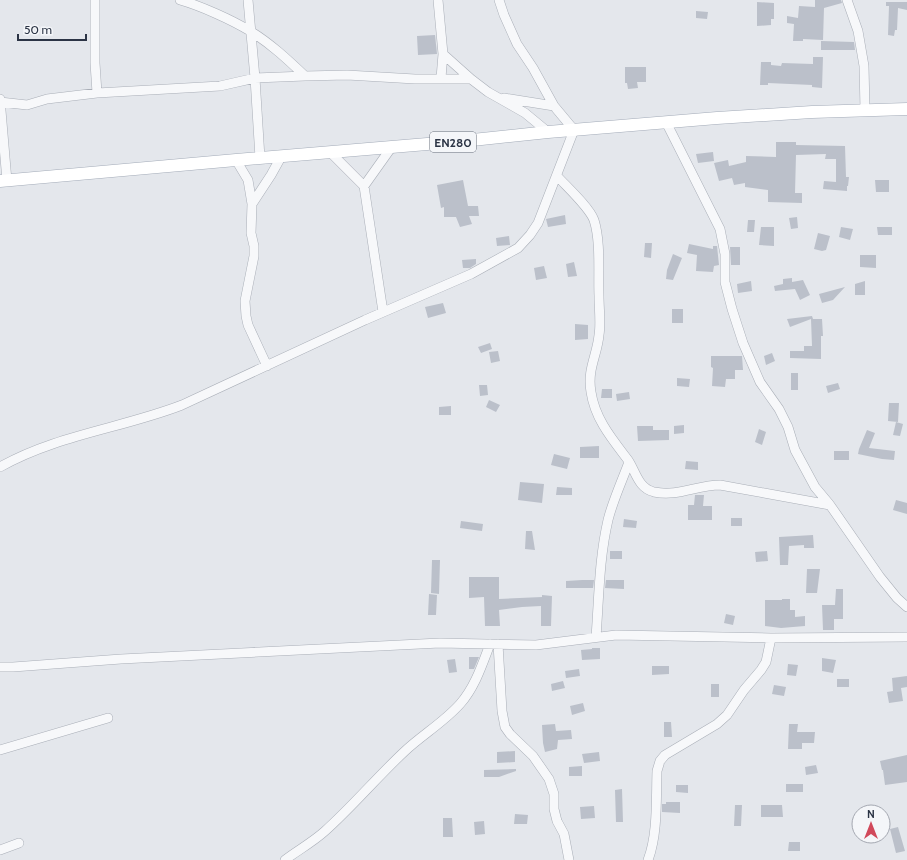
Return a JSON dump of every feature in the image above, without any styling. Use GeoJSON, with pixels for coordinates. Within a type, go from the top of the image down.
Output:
{"type":"FeatureCollection","features":[{"type":"Feature","properties":{"kind":"main road","name":"EN280"},"geometry":{"type":"LineString","coordinates":[[4,181],[236,160],[391,148],[666,122],[775,114],[907,108]]}},
{"type":"Feature","properties":{"kind":"street"},"geometry":{"type":"LineString","coordinates":[[180,0],[250,31],[305,76]]}},
{"type":"Feature","properties":{"kind":"street"},"geometry":{"type":"LineString","coordinates":[[248,0],[260,158]]}},
{"type":"Feature","properties":{"kind":"street"},"geometry":{"type":"LineString","coordinates":[[438,0],[443,54],[441,78]]}},
{"type":"Feature","properties":{"kind":"street"},"geometry":{"type":"LineString","coordinates":[[0,467],[15,458],[48,446],[170,410],[383,312],[471,274],[518,248],[530,235],[538,223],[574,130],[554,106],[533,68],[517,44],[499,0]]}},
{"type":"Feature","properties":{"kind":"street"},"geometry":{"type":"LineString","coordinates":[[504,0],[504,15]]}},
{"type":"Feature","properties":{"kind":"street"},"geometry":{"type":"LineString","coordinates":[[847,0],[858,31],[864,66],[865,110]]}},
{"type":"Feature","properties":{"kind":"street"},"geometry":{"type":"LineString","coordinates":[[97,1],[94,41],[97,93]]}},
{"type":"Feature","properties":{"kind":"street"},"geometry":{"type":"LineString","coordinates":[[443,54],[488,92],[512,105],[548,132]]}},
{"type":"Feature","properties":{"kind":"street"},"geometry":{"type":"LineString","coordinates":[[0,102],[28,105],[47,99],[97,93],[220,86],[255,78],[347,76],[415,79],[471,79]]}},
{"type":"Feature","properties":{"kind":"street"},"geometry":{"type":"LineString","coordinates":[[497,97],[554,106]]}},
{"type":"Feature","properties":{"kind":"street"},"geometry":{"type":"LineString","coordinates":[[0,99],[4,181]]}},
{"type":"Feature","properties":{"kind":"street"},"geometry":{"type":"LineString","coordinates":[[666,122],[720,229],[725,254],[725,282],[732,309],[743,343],[760,382],[779,409],[788,427],[795,450],[815,487],[830,505],[880,577],[897,598],[907,607]]}},
{"type":"Feature","properties":{"kind":"street"},"geometry":{"type":"LineString","coordinates":[[364,186],[391,148]]}},
{"type":"Feature","properties":{"kind":"street"},"geometry":{"type":"LineString","coordinates":[[331,153],[364,186],[383,312]]}},
{"type":"Feature","properties":{"kind":"street"},"geometry":{"type":"LineString","coordinates":[[252,204],[281,157]]}},
{"type":"Feature","properties":{"kind":"street"},"geometry":{"type":"LineString","coordinates":[[236,160],[248,180],[252,204],[251,233],[254,246],[254,256],[245,301],[246,316],[248,325],[267,366]]}},
{"type":"Feature","properties":{"kind":"street"},"geometry":{"type":"LineString","coordinates":[[557,176],[591,214],[594,222],[597,241],[600,335],[590,367],[589,381],[594,406],[608,435],[629,462],[643,486],[653,491],[674,494],[711,485],[720,485],[830,505]]}},
{"type":"Feature","properties":{"kind":"street"},"geometry":{"type":"LineString","coordinates":[[596,637],[603,544],[613,504],[629,462]]}},
{"type":"Feature","properties":{"kind":"street"},"geometry":{"type":"LineString","coordinates":[[0,667],[440,643],[536,645],[616,635],[771,638],[905,635]]}},
{"type":"Feature","properties":{"kind":"street"},"geometry":{"type":"LineString","coordinates":[[648,860],[653,838],[657,771],[660,761],[665,755],[717,724],[727,715],[766,662],[771,638]]}},
{"type":"Feature","properties":{"kind":"street"},"geometry":{"type":"LineString","coordinates":[[286,860],[324,832],[412,744],[449,715],[460,704],[478,677],[494,644]]}},
{"type":"Feature","properties":{"kind":"street"},"geometry":{"type":"LineString","coordinates":[[494,644],[505,727],[510,734],[533,756],[549,779],[554,794],[554,809],[557,822],[564,834],[569,860]]}},
{"type":"Feature","properties":{"kind":"street"},"geometry":{"type":"LineString","coordinates":[[0,750],[108,718]]}},
{"type":"Feature","properties":{"kind":"street"},"geometry":{"type":"LineString","coordinates":[[0,850],[19,843]]}},
{"type":"Feature","properties":{"kind":"building"},"geometry":{"type":"Polygon","coordinates":[[[815,0],[841,0],[842,3],[824,8],[823,40],[803,39],[803,41],[793,41],[794,24],[787,23],[787,16],[798,18],[799,6],[815,7],[815,0]]]}},
{"type":"Feature","properties":{"kind":"building"},"geometry":{"type":"Polygon","coordinates":[[[757,2],[774,3],[774,19],[771,19],[771,25],[757,26],[757,2]]]}},
{"type":"Feature","properties":{"kind":"building"},"geometry":{"type":"Polygon","coordinates":[[[886,2],[907,2],[907,10],[898,8],[897,30],[895,30],[894,36],[888,35],[889,6],[886,6],[886,2]]]}},
{"type":"Feature","properties":{"kind":"building"},"geometry":{"type":"Polygon","coordinates":[[[696,11],[708,12],[707,19],[696,18],[696,11]]]}},
{"type":"Feature","properties":{"kind":"building"},"geometry":{"type":"Polygon","coordinates":[[[435,35],[437,54],[418,55],[417,36],[435,35]]]}},
{"type":"Feature","properties":{"kind":"building"},"geometry":{"type":"Polygon","coordinates":[[[821,41],[854,42],[855,50],[821,50],[821,41]]]}},
{"type":"Feature","properties":{"kind":"building"},"geometry":{"type":"Polygon","coordinates":[[[813,57],[823,57],[822,88],[812,87],[812,85],[768,83],[768,85],[760,85],[761,62],[771,62],[771,65],[781,66],[782,63],[813,64],[813,57]]]}},
{"type":"Feature","properties":{"kind":"building"},"geometry":{"type":"Polygon","coordinates":[[[625,67],[646,67],[646,82],[637,82],[638,88],[628,89],[627,83],[625,83],[625,67]]]}},
{"type":"Feature","properties":{"kind":"building"},"geometry":{"type":"Polygon","coordinates":[[[776,142],[796,142],[796,145],[845,146],[846,177],[849,177],[847,191],[823,189],[824,181],[836,182],[836,159],[825,159],[826,154],[796,155],[795,193],[802,193],[802,203],[768,202],[768,190],[745,187],[745,183],[734,185],[732,178],[719,181],[714,163],[728,160],[729,166],[746,162],[746,156],[776,157],[776,142]]]}},
{"type":"Feature","properties":{"kind":"building"},"geometry":{"type":"Polygon","coordinates":[[[713,152],[714,161],[698,163],[696,154],[713,152]]]}},
{"type":"Feature","properties":{"kind":"building"},"geometry":{"type":"Polygon","coordinates":[[[463,180],[468,206],[478,206],[479,216],[469,216],[472,224],[460,227],[456,217],[444,217],[444,207],[441,208],[437,185],[463,180]]]}},
{"type":"Feature","properties":{"kind":"building"},"geometry":{"type":"Polygon","coordinates":[[[875,180],[889,180],[889,192],[876,192],[875,180]]]}},
{"type":"Feature","properties":{"kind":"building"},"geometry":{"type":"Polygon","coordinates":[[[565,215],[566,224],[548,227],[546,219],[565,215]]]}},
{"type":"Feature","properties":{"kind":"building"},"geometry":{"type":"Polygon","coordinates":[[[797,217],[798,228],[791,229],[789,218],[797,217]]]}},
{"type":"Feature","properties":{"kind":"building"},"geometry":{"type":"Polygon","coordinates":[[[748,220],[755,220],[754,232],[747,232],[748,220]]]}},
{"type":"Feature","properties":{"kind":"building"},"geometry":{"type":"Polygon","coordinates":[[[761,227],[774,227],[774,246],[759,245],[761,227]]]}},
{"type":"Feature","properties":{"kind":"building"},"geometry":{"type":"Polygon","coordinates":[[[841,227],[853,229],[850,240],[839,237],[841,227]]]}},
{"type":"Feature","properties":{"kind":"building"},"geometry":{"type":"Polygon","coordinates":[[[877,227],[892,227],[892,235],[878,235],[877,227]]]}},
{"type":"Feature","properties":{"kind":"building"},"geometry":{"type":"Polygon","coordinates":[[[818,233],[830,236],[826,250],[822,251],[814,249],[818,233]]]}},
{"type":"Feature","properties":{"kind":"building"},"geometry":{"type":"Polygon","coordinates":[[[509,236],[510,245],[497,246],[496,238],[509,236]]]}},
{"type":"Feature","properties":{"kind":"building"},"geometry":{"type":"Polygon","coordinates":[[[645,243],[652,243],[651,258],[644,257],[645,243]]]}},
{"type":"Feature","properties":{"kind":"building"},"geometry":{"type":"Polygon","coordinates":[[[689,244],[713,249],[713,246],[717,246],[719,265],[714,266],[713,272],[696,271],[697,255],[687,253],[689,244]]]}},
{"type":"Feature","properties":{"kind":"building"},"geometry":{"type":"Polygon","coordinates":[[[730,247],[740,247],[740,265],[731,265],[730,247]]]}},
{"type":"Feature","properties":{"kind":"building"},"geometry":{"type":"Polygon","coordinates":[[[673,254],[682,258],[673,280],[666,279],[667,270],[673,254]]]}},
{"type":"Feature","properties":{"kind":"building"},"geometry":{"type":"Polygon","coordinates":[[[860,255],[876,255],[876,268],[860,267],[860,255]]]}},
{"type":"Feature","properties":{"kind":"building"},"geometry":{"type":"Polygon","coordinates":[[[476,259],[476,264],[470,268],[463,268],[462,260],[476,259]]]}},
{"type":"Feature","properties":{"kind":"building"},"geometry":{"type":"Polygon","coordinates":[[[574,262],[577,276],[568,277],[566,264],[574,262]]]}},
{"type":"Feature","properties":{"kind":"building"},"geometry":{"type":"Polygon","coordinates":[[[544,266],[547,278],[536,280],[534,268],[544,266]]]}},
{"type":"Feature","properties":{"kind":"building"},"geometry":{"type":"Polygon","coordinates":[[[792,278],[792,282],[803,280],[810,295],[800,300],[795,289],[775,291],[774,286],[783,284],[783,279],[792,278]]]}},
{"type":"Feature","properties":{"kind":"building"},"geometry":{"type":"Polygon","coordinates":[[[751,281],[752,291],[738,293],[737,284],[751,281]]]}},
{"type":"Feature","properties":{"kind":"building"},"geometry":{"type":"Polygon","coordinates":[[[865,281],[865,295],[855,295],[855,284],[865,281]]]}},
{"type":"Feature","properties":{"kind":"building"},"geometry":{"type":"Polygon","coordinates":[[[845,287],[833,300],[822,303],[819,294],[845,287]]]}},
{"type":"Feature","properties":{"kind":"building"},"geometry":{"type":"Polygon","coordinates":[[[443,303],[446,313],[428,318],[425,307],[443,303]]]}},
{"type":"Feature","properties":{"kind":"building"},"geometry":{"type":"Polygon","coordinates":[[[672,309],[683,309],[683,323],[672,323],[672,309]]]}},
{"type":"Feature","properties":{"kind":"building"},"geometry":{"type":"Polygon","coordinates":[[[812,316],[813,319],[822,319],[823,336],[821,336],[821,359],[790,358],[790,351],[804,351],[804,346],[812,346],[811,319],[790,327],[787,319],[812,316]]]}},
{"type":"Feature","properties":{"kind":"building"},"geometry":{"type":"Polygon","coordinates":[[[575,324],[588,325],[588,339],[575,340],[575,324]]]}},
{"type":"Feature","properties":{"kind":"building"},"geometry":{"type":"Polygon","coordinates":[[[490,343],[492,349],[481,353],[478,347],[490,343]]]}},
{"type":"Feature","properties":{"kind":"building"},"geometry":{"type":"Polygon","coordinates":[[[498,351],[500,361],[491,363],[489,352],[498,351]]]}},
{"type":"Feature","properties":{"kind":"building"},"geometry":{"type":"Polygon","coordinates":[[[772,353],[775,361],[766,365],[764,356],[772,353]]]}},
{"type":"Feature","properties":{"kind":"building"},"geometry":{"type":"Polygon","coordinates":[[[711,356],[742,356],[743,370],[735,370],[735,379],[726,379],[725,387],[712,386],[713,368],[711,367],[711,356]]]}},
{"type":"Feature","properties":{"kind":"building"},"geometry":{"type":"Polygon","coordinates":[[[791,373],[798,373],[798,390],[791,390],[791,373]]]}},
{"type":"Feature","properties":{"kind":"building"},"geometry":{"type":"Polygon","coordinates":[[[677,378],[690,379],[689,387],[677,386],[677,378]]]}},
{"type":"Feature","properties":{"kind":"building"},"geometry":{"type":"Polygon","coordinates":[[[838,383],[840,389],[828,393],[826,386],[838,383]]]}},
{"type":"Feature","properties":{"kind":"building"},"geometry":{"type":"Polygon","coordinates":[[[479,385],[487,385],[488,395],[480,396],[479,385]]]}},
{"type":"Feature","properties":{"kind":"building"},"geometry":{"type":"Polygon","coordinates":[[[602,389],[612,389],[612,398],[601,398],[602,389]]]}},
{"type":"Feature","properties":{"kind":"building"},"geometry":{"type":"Polygon","coordinates":[[[629,392],[630,399],[617,401],[616,394],[629,392]]]}},
{"type":"Feature","properties":{"kind":"building"},"geometry":{"type":"Polygon","coordinates":[[[489,400],[500,405],[496,412],[486,407],[489,400]]]}},
{"type":"Feature","properties":{"kind":"building"},"geometry":{"type":"Polygon","coordinates":[[[889,403],[899,403],[898,422],[888,421],[889,403]]]}},
{"type":"Feature","properties":{"kind":"building"},"geometry":{"type":"Polygon","coordinates":[[[451,406],[451,415],[439,415],[439,407],[451,406]]]}},
{"type":"Feature","properties":{"kind":"building"},"geometry":{"type":"Polygon","coordinates":[[[896,422],[903,424],[900,436],[893,435],[896,422]]]}},
{"type":"Feature","properties":{"kind":"building"},"geometry":{"type":"Polygon","coordinates":[[[684,425],[684,433],[674,434],[674,426],[684,425]]]}},
{"type":"Feature","properties":{"kind":"building"},"geometry":{"type":"Polygon","coordinates":[[[637,426],[653,426],[653,430],[669,430],[669,440],[638,441],[637,426]]]}},
{"type":"Feature","properties":{"kind":"building"},"geometry":{"type":"Polygon","coordinates":[[[759,429],[766,432],[762,445],[755,442],[759,429]]]}},
{"type":"Feature","properties":{"kind":"building"},"geometry":{"type":"Polygon","coordinates":[[[867,430],[875,433],[869,448],[895,451],[894,460],[858,454],[867,430]]]}},
{"type":"Feature","properties":{"kind":"building"},"geometry":{"type":"Polygon","coordinates":[[[599,446],[599,458],[580,458],[580,447],[599,446]]]}},
{"type":"Feature","properties":{"kind":"building"},"geometry":{"type":"Polygon","coordinates":[[[834,451],[849,451],[849,460],[834,460],[834,451]]]}},
{"type":"Feature","properties":{"kind":"building"},"geometry":{"type":"Polygon","coordinates":[[[554,454],[570,458],[567,469],[551,465],[554,454]]]}},
{"type":"Feature","properties":{"kind":"building"},"geometry":{"type":"Polygon","coordinates":[[[686,461],[698,462],[698,470],[685,469],[686,461]]]}},
{"type":"Feature","properties":{"kind":"building"},"geometry":{"type":"Polygon","coordinates":[[[520,482],[544,484],[542,503],[518,500],[520,482]]]}},
{"type":"Feature","properties":{"kind":"building"},"geometry":{"type":"Polygon","coordinates":[[[557,487],[572,488],[572,495],[556,495],[557,487]]]}},
{"type":"Feature","properties":{"kind":"building"},"geometry":{"type":"Polygon","coordinates":[[[695,495],[704,495],[703,506],[712,506],[712,520],[688,520],[688,505],[694,505],[695,495]]]}},
{"type":"Feature","properties":{"kind":"building"},"geometry":{"type":"Polygon","coordinates":[[[896,500],[907,503],[907,514],[893,510],[896,500]]]}},
{"type":"Feature","properties":{"kind":"building"},"geometry":{"type":"Polygon","coordinates":[[[731,518],[742,518],[742,526],[731,526],[731,518]]]}},
{"type":"Feature","properties":{"kind":"building"},"geometry":{"type":"Polygon","coordinates":[[[624,519],[637,521],[636,528],[623,527],[624,519]]]}},
{"type":"Feature","properties":{"kind":"building"},"geometry":{"type":"Polygon","coordinates":[[[461,521],[483,524],[482,531],[460,528],[461,521]]]}},
{"type":"Feature","properties":{"kind":"building"},"geometry":{"type":"Polygon","coordinates":[[[526,531],[532,531],[535,550],[525,549],[526,531]]]}},
{"type":"Feature","properties":{"kind":"building"},"geometry":{"type":"Polygon","coordinates":[[[813,535],[814,548],[804,548],[804,545],[789,546],[788,565],[780,565],[779,537],[813,535]]]}},
{"type":"Feature","properties":{"kind":"building"},"geometry":{"type":"Polygon","coordinates":[[[610,551],[622,551],[622,559],[610,559],[610,551]]]}},
{"type":"Feature","properties":{"kind":"building"},"geometry":{"type":"Polygon","coordinates":[[[767,551],[768,561],[756,562],[755,552],[767,551]]]}},
{"type":"Feature","properties":{"kind":"building"},"geometry":{"type":"Polygon","coordinates":[[[432,560],[440,560],[439,594],[431,593],[432,560]]]}},
{"type":"Feature","properties":{"kind":"building"},"geometry":{"type":"Polygon","coordinates":[[[807,569],[820,569],[817,593],[806,593],[807,569]]]}},
{"type":"Feature","properties":{"kind":"building"},"geometry":{"type":"Polygon","coordinates":[[[469,577],[499,577],[499,599],[542,597],[542,595],[552,596],[551,626],[541,626],[541,606],[499,610],[500,626],[485,626],[484,597],[469,598],[469,577]]]}},
{"type":"Feature","properties":{"kind":"building"},"geometry":{"type":"Polygon","coordinates":[[[594,580],[593,588],[566,588],[566,581],[594,580]]]}},
{"type":"Feature","properties":{"kind":"building"},"geometry":{"type":"Polygon","coordinates":[[[606,580],[624,580],[624,589],[605,588],[606,580]]]}},
{"type":"Feature","properties":{"kind":"building"},"geometry":{"type":"Polygon","coordinates":[[[836,589],[843,589],[843,619],[834,619],[834,630],[823,630],[822,605],[835,605],[836,589]]]}},
{"type":"Feature","properties":{"kind":"building"},"geometry":{"type":"Polygon","coordinates":[[[429,594],[437,595],[436,615],[428,615],[429,594]]]}},
{"type":"Feature","properties":{"kind":"building"},"geometry":{"type":"Polygon","coordinates":[[[790,599],[790,610],[795,610],[795,617],[805,616],[805,626],[781,628],[765,626],[765,600],[790,599]]]}},
{"type":"Feature","properties":{"kind":"building"},"geometry":{"type":"Polygon","coordinates":[[[726,614],[735,616],[733,625],[724,623],[726,614]]]}},
{"type":"Feature","properties":{"kind":"building"},"geometry":{"type":"Polygon","coordinates":[[[600,648],[600,659],[582,660],[581,650],[600,648]]]}},
{"type":"Feature","properties":{"kind":"building"},"geometry":{"type":"Polygon","coordinates":[[[469,657],[479,657],[474,669],[469,669],[469,657]]]}},
{"type":"Feature","properties":{"kind":"building"},"geometry":{"type":"Polygon","coordinates":[[[822,658],[836,660],[833,673],[822,671],[822,658]]]}},
{"type":"Feature","properties":{"kind":"building"},"geometry":{"type":"Polygon","coordinates":[[[455,659],[457,672],[449,673],[447,660],[455,659]]]}},
{"type":"Feature","properties":{"kind":"building"},"geometry":{"type":"Polygon","coordinates":[[[788,664],[798,665],[796,676],[787,675],[788,664]]]}},
{"type":"Feature","properties":{"kind":"building"},"geometry":{"type":"Polygon","coordinates":[[[652,666],[669,666],[669,674],[652,675],[652,666]]]}},
{"type":"Feature","properties":{"kind":"building"},"geometry":{"type":"Polygon","coordinates":[[[579,669],[580,676],[566,678],[565,671],[579,669]]]}},
{"type":"Feature","properties":{"kind":"building"},"geometry":{"type":"Polygon","coordinates":[[[907,676],[907,687],[901,688],[903,701],[889,703],[887,692],[893,691],[892,678],[907,676]]]}},
{"type":"Feature","properties":{"kind":"building"},"geometry":{"type":"Polygon","coordinates":[[[837,679],[849,679],[849,687],[837,687],[837,679]]]}},
{"type":"Feature","properties":{"kind":"building"},"geometry":{"type":"Polygon","coordinates":[[[563,681],[565,688],[552,691],[551,684],[563,681]]]}},
{"type":"Feature","properties":{"kind":"building"},"geometry":{"type":"Polygon","coordinates":[[[711,684],[719,684],[719,697],[711,697],[711,684]]]}},
{"type":"Feature","properties":{"kind":"building"},"geometry":{"type":"Polygon","coordinates":[[[774,685],[786,687],[784,696],[772,694],[774,685]]]}},
{"type":"Feature","properties":{"kind":"building"},"geometry":{"type":"Polygon","coordinates":[[[583,703],[585,711],[572,715],[570,706],[583,703]]]}},
{"type":"Feature","properties":{"kind":"building"},"geometry":{"type":"Polygon","coordinates":[[[664,722],[671,722],[672,737],[664,737],[664,722]]]}},
{"type":"Feature","properties":{"kind":"building"},"geometry":{"type":"Polygon","coordinates":[[[555,724],[556,731],[571,730],[572,739],[558,740],[557,749],[545,752],[542,725],[555,724]]]}},
{"type":"Feature","properties":{"kind":"building"},"geometry":{"type":"Polygon","coordinates":[[[789,724],[798,724],[797,732],[815,732],[814,743],[802,743],[802,749],[788,749],[789,724]]]}},
{"type":"Feature","properties":{"kind":"building"},"geometry":{"type":"Polygon","coordinates":[[[515,751],[515,762],[497,763],[497,752],[515,751]]]}},
{"type":"Feature","properties":{"kind":"building"},"geometry":{"type":"Polygon","coordinates":[[[599,752],[600,761],[584,763],[582,754],[599,752]]]}},
{"type":"Feature","properties":{"kind":"building"},"geometry":{"type":"Polygon","coordinates":[[[907,755],[907,782],[885,785],[880,761],[907,755]]]}},
{"type":"Feature","properties":{"kind":"building"},"geometry":{"type":"Polygon","coordinates":[[[816,765],[818,773],[806,775],[805,767],[816,765]]]}},
{"type":"Feature","properties":{"kind":"building"},"geometry":{"type":"Polygon","coordinates":[[[582,766],[582,776],[569,776],[569,767],[582,766]]]}},
{"type":"Feature","properties":{"kind":"building"},"geometry":{"type":"Polygon","coordinates":[[[516,769],[516,771],[499,777],[484,777],[484,770],[516,769]]]}},
{"type":"Feature","properties":{"kind":"building"},"geometry":{"type":"Polygon","coordinates":[[[786,784],[803,784],[803,792],[786,792],[786,784]]]}},
{"type":"Feature","properties":{"kind":"building"},"geometry":{"type":"Polygon","coordinates":[[[676,785],[688,785],[688,793],[676,792],[676,785]]]}},
{"type":"Feature","properties":{"kind":"building"},"geometry":{"type":"Polygon","coordinates":[[[622,789],[623,822],[616,822],[615,790],[622,789]]]}},
{"type":"Feature","properties":{"kind":"building"},"geometry":{"type":"Polygon","coordinates":[[[666,802],[680,802],[680,813],[662,812],[662,804],[666,804],[666,802]]]}},
{"type":"Feature","properties":{"kind":"building"},"geometry":{"type":"Polygon","coordinates":[[[735,805],[742,805],[741,826],[734,826],[735,805]]]}},
{"type":"Feature","properties":{"kind":"building"},"geometry":{"type":"Polygon","coordinates":[[[761,805],[782,805],[783,817],[761,817],[761,805]]]}},
{"type":"Feature","properties":{"kind":"building"},"geometry":{"type":"Polygon","coordinates":[[[594,806],[595,818],[581,819],[580,807],[594,806]]]}},
{"type":"Feature","properties":{"kind":"building"},"geometry":{"type":"Polygon","coordinates":[[[515,814],[528,815],[527,824],[514,824],[515,814]]]}},
{"type":"Feature","properties":{"kind":"building"},"geometry":{"type":"Polygon","coordinates":[[[443,818],[452,818],[453,837],[443,837],[443,818]]]}},
{"type":"Feature","properties":{"kind":"building"},"geometry":{"type":"Polygon","coordinates":[[[484,821],[485,834],[475,835],[474,822],[484,821]]]}},
{"type":"Feature","properties":{"kind":"building"},"geometry":{"type":"Polygon","coordinates":[[[898,827],[905,851],[896,853],[891,829],[898,827]]]}},
{"type":"Feature","properties":{"kind":"building"},"geometry":{"type":"Polygon","coordinates":[[[789,842],[800,842],[800,851],[788,851],[789,842]]]}}]}
